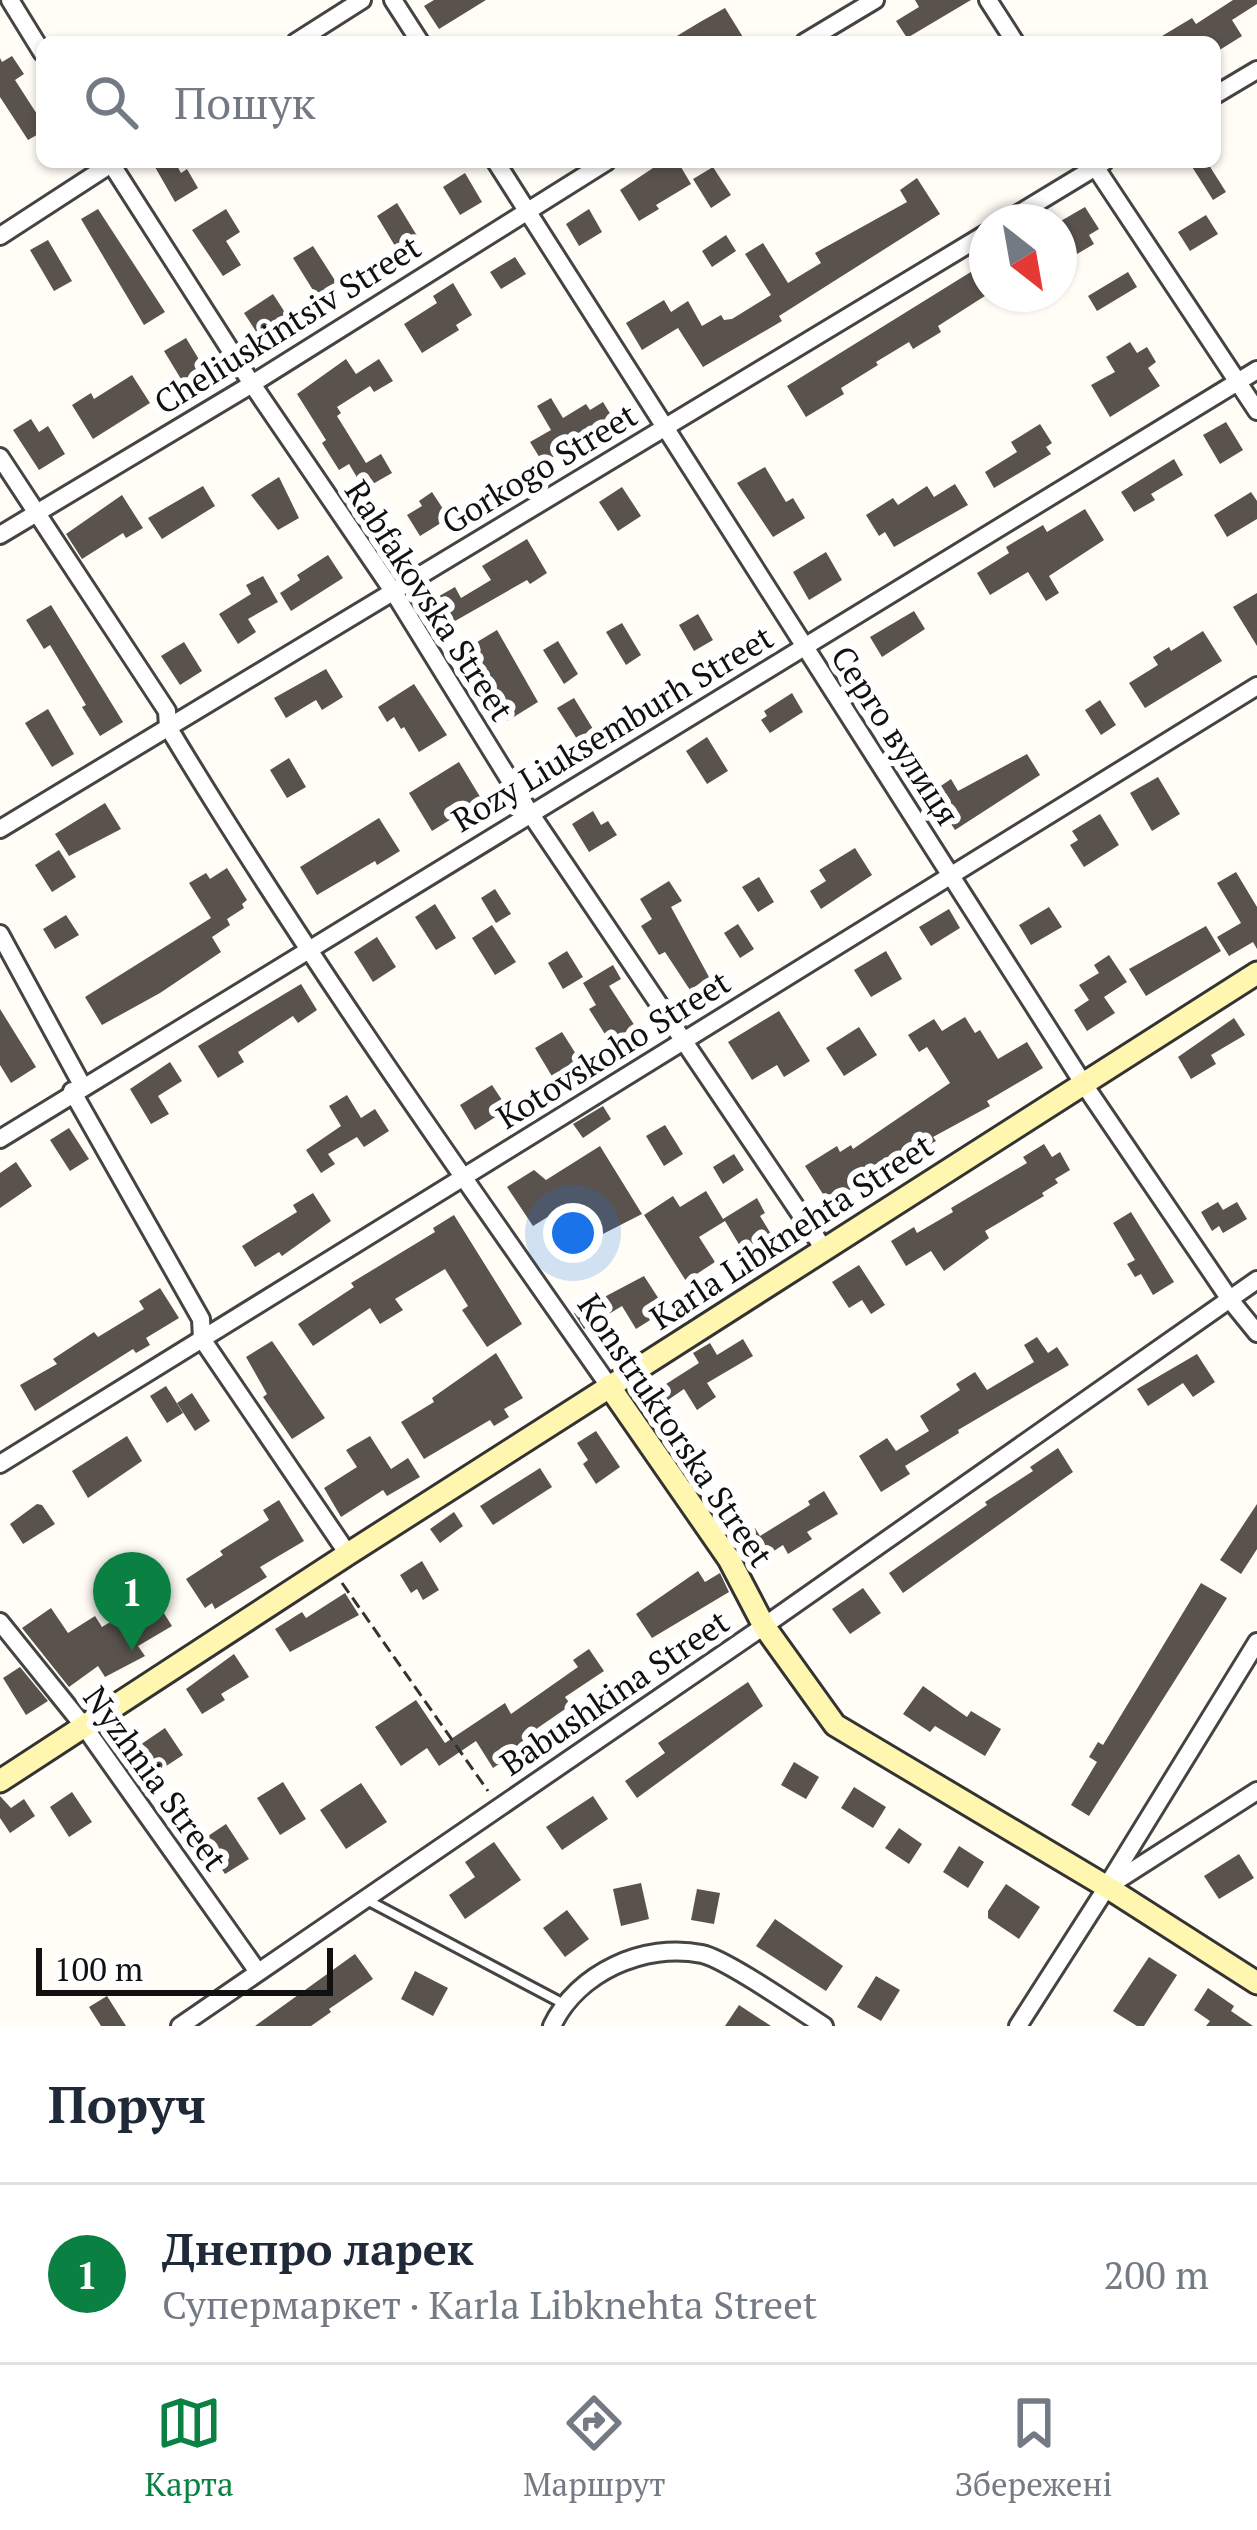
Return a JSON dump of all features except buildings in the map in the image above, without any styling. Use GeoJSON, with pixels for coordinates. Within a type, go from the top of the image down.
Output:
{"type":"FeatureCollection","features":[{"type":"Feature","properties":{"kind":"street"},"geometry":{"type":"LineString","coordinates":[[10,0],[36,42]]}},
{"type":"Feature","properties":{"kind":"street"},"geometry":{"type":"LineString","coordinates":[[305,36],[362,0]]}},
{"type":"Feature","properties":{"kind":"street"},"geometry":{"type":"LineString","coordinates":[[393,0],[416,36]]}},
{"type":"Feature","properties":{"kind":"street"},"geometry":{"type":"LineString","coordinates":[[815,36],[875,0]]}},
{"type":"Feature","properties":{"kind":"street"},"geometry":{"type":"LineString","coordinates":[[988,0],[1011,36]]}},
{"type":"Feature","properties":{"kind":"street"},"geometry":{"type":"LineString","coordinates":[[1221,91],[1257,70]]}},
{"type":"Feature","properties":{"kind":"street"},"geometry":{"type":"LineString","coordinates":[[0,236],[104,168]]}},
{"type":"Feature","properties":{"kind":"street","name":"Rabfakovska Street"},"geometry":{"type":"LineString","coordinates":[[115,168],[252,384],[393,591],[530,813],[824,1249]]}},
{"type":"Feature","properties":{"kind":"street","name":"Серго вулиця"},"geometry":{"type":"LineString","coordinates":[[500,168],[1083,1083],[1257,1333]]}},
{"type":"Feature","properties":{"kind":"street","name":"Cheliuskintsiv Street"},"geometry":{"type":"LineString","coordinates":[[0,535],[596,168]]}},
{"type":"Feature","properties":{"kind":"street"},"geometry":{"type":"LineString","coordinates":[[1034,204],[1091,168]]}},
{"type":"Feature","properties":{"kind":"street"},"geometry":{"type":"LineString","coordinates":[[1100,168],[1257,411]]}},
{"type":"Feature","properties":{"kind":"street","name":"Gorkogo Street"},"geometry":{"type":"LineString","coordinates":[[0,829],[969,244]]}},
{"type":"Feature","properties":{"kind":"street","name":"Rozy Liuksemburh Street"},"geometry":{"type":"LineString","coordinates":[[0,1139],[1257,370]]}},
{"type":"Feature","properties":{"kind":"street","name":"Konstruktorska Street"},"geometry":{"type":"LineString","coordinates":[[0,457],[167,710],[168,727],[310,947],[463,1177],[729,1559],[764,1626],[836,1725],[1257,1983]]}},
{"type":"Feature","properties":{"kind":"street","name":"Kotovskoho Street"},"geometry":{"type":"LineString","coordinates":[[0,1464],[1257,686]]}},
{"type":"Feature","properties":{"kind":"street"},"geometry":{"type":"LineString","coordinates":[[0,934],[201,1319],[202,1339],[339,1560]]}},
{"type":"Feature","properties":{"kind":"street","name":"Karla Libknehta Street"},"geometry":{"type":"LineString","coordinates":[[0,1781],[1257,974]]}},
{"type":"Feature","properties":{"kind":"street","name":"Babushkina Street"},"geometry":{"type":"LineString","coordinates":[[180,2026],[764,1626],[1257,1280]]}},
{"type":"Feature","properties":{"kind":"street","name":"Nyzhnia Street"},"geometry":{"type":"LineString","coordinates":[[0,1622],[83,1725],[258,1972]]}},
{"type":"Feature","properties":{"kind":"street"},"geometry":{"type":"LineString","coordinates":[[1018,2026],[1257,1642]]}},
{"type":"Feature","properties":{"kind":"street"},"geometry":{"type":"LineString","coordinates":[[1107,1887],[1257,1791]]}},
{"type":"Feature","properties":{"kind":"street"},"geometry":{"type":"LineString","coordinates":[[552,2026],[562,2003],[590,1978],[628,1960],[667,1952],[706,1955],[824,2026]]}},
{"type":"Feature","properties":{"kind":"lane"},"geometry":{"type":"LineString","coordinates":[[365,1899],[562,2003]]}},
{"type":"Feature","properties":{"kind":"path"},"geometry":{"type":"LineString","coordinates":[[339,1560],[500,1807]]}},
{"type":"Feature","properties":{"kind":"place","name":"Днепро ларек"},"geometry":{"type":"Point","coordinates":[132,1651]}}]}
